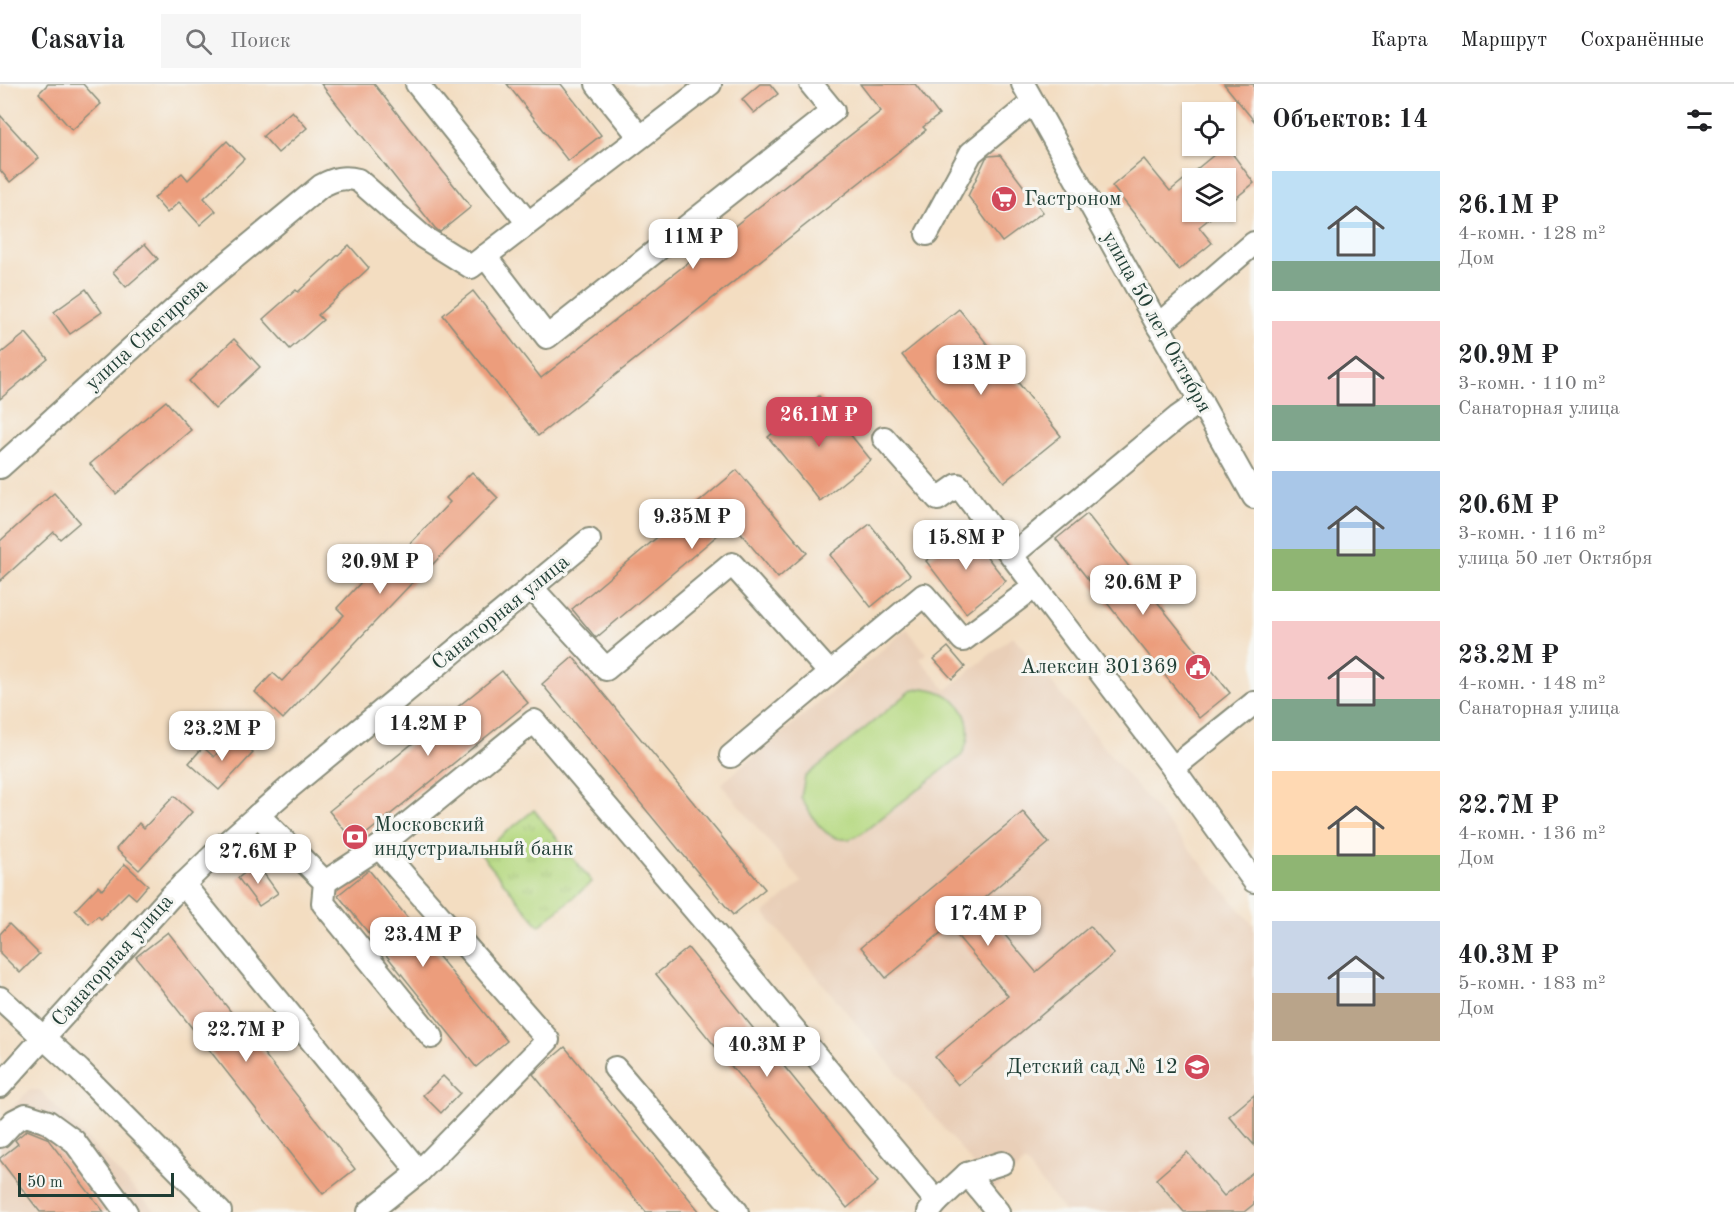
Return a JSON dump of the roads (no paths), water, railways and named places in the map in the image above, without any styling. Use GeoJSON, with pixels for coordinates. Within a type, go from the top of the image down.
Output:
{"type":"FeatureCollection","features":[{"type":"Feature","properties":{"kind":"street"},"geometry":{"type":"LineString","coordinates":[[417,84],[528,223]]}},
{"type":"Feature","properties":{"kind":"street"},"geometry":{"type":"LineString","coordinates":[[597,84],[640,137]]}},
{"type":"Feature","properties":{"kind":"street"},"geometry":{"type":"LineString","coordinates":[[710,84],[485,256],[547,338],[833,111],[811,84]]}},
{"type":"Feature","properties":{"kind":"street"},"geometry":{"type":"LineString","coordinates":[[927,234],[971,153],[1028,93]]}},
{"type":"Feature","properties":{"kind":"street","name":"улица 50 лет Октября"},"geometry":{"type":"LineString","coordinates":[[1028,93],[1254,497]]}},
{"type":"Feature","properties":{"kind":"street","name":"улица Снегирева"},"geometry":{"type":"LineString","coordinates":[[0,467],[213,275],[321,186],[346,177],[358,180],[370,188],[423,237],[471,267],[485,256]]}},
{"type":"Feature","properties":{"kind":"street"},"geometry":{"type":"LineString","coordinates":[[1158,326],[1254,243]]}},
{"type":"Feature","properties":{"kind":"street"},"geometry":{"type":"LineString","coordinates":[[1012,555],[1178,417],[1201,401]]}},
{"type":"Feature","properties":{"kind":"street"},"geometry":{"type":"LineString","coordinates":[[884,438],[938,500],[958,485],[1173,768],[1254,881]]}},
{"type":"Feature","properties":{"kind":"street","name":"Санаторная улица"},"geometry":{"type":"LineString","coordinates":[[0,1086],[183,884],[290,787],[589,540]]}},
{"type":"Feature","properties":{"kind":"street"},"geometry":{"type":"LineString","coordinates":[[531,587],[606,669],[732,564],[830,673]]}},
{"type":"Feature","properties":{"kind":"street"},"geometry":{"type":"LineString","coordinates":[[731,756],[924,595],[963,640],[1034,587]]}},
{"type":"Feature","properties":{"kind":"street"},"geometry":{"type":"LineString","coordinates":[[1173,768],[1254,702]]}},
{"type":"Feature","properties":{"kind":"street"},"geometry":{"type":"LineString","coordinates":[[324,882],[379,847],[534,721],[716,935],[933,1207],[967,1174],[1002,1163]]}},
{"type":"Feature","properties":{"kind":"street"},"geometry":{"type":"LineString","coordinates":[[258,815],[324,882],[323,903],[432,1037]]}},
{"type":"Feature","properties":{"kind":"street"},"geometry":{"type":"LineString","coordinates":[[369,1212],[419,1173],[548,1040],[379,847]]}},
{"type":"Feature","properties":{"kind":"street"},"geometry":{"type":"LineString","coordinates":[[183,884],[419,1173]]}},
{"type":"Feature","properties":{"kind":"street"},"geometry":{"type":"LineString","coordinates":[[0,998],[79,1070],[220,1212]]}},
{"type":"Feature","properties":{"kind":"street"},"geometry":{"type":"LineString","coordinates":[[615,1068],[737,1212]]}},
{"type":"Feature","properties":{"kind":"street"},"geometry":{"type":"LineString","coordinates":[[0,1136],[14,1121],[26,1115],[48,1122],[74,1141],[126,1212]]}},
{"type":"Feature","properties":{"kind":"street"},"geometry":{"type":"LineString","coordinates":[[967,1174],[998,1212]]}},
{"type":"Feature","properties":{"kind":"place","name":"Гастроном"},"geometry":{"type":"Point","coordinates":[1004,199]}},
{"type":"Feature","properties":{"kind":"place","name":"Алексин 301369"},"geometry":{"type":"Point","coordinates":[1198,667]}},
{"type":"Feature","properties":{"kind":"place","name":"Московский индустриальный банк"},"geometry":{"type":"Point","coordinates":[355,837]}},
{"type":"Feature","properties":{"kind":"place","name":"Детский сад № 12"},"geometry":{"type":"Point","coordinates":[1197,1067]}}]}
